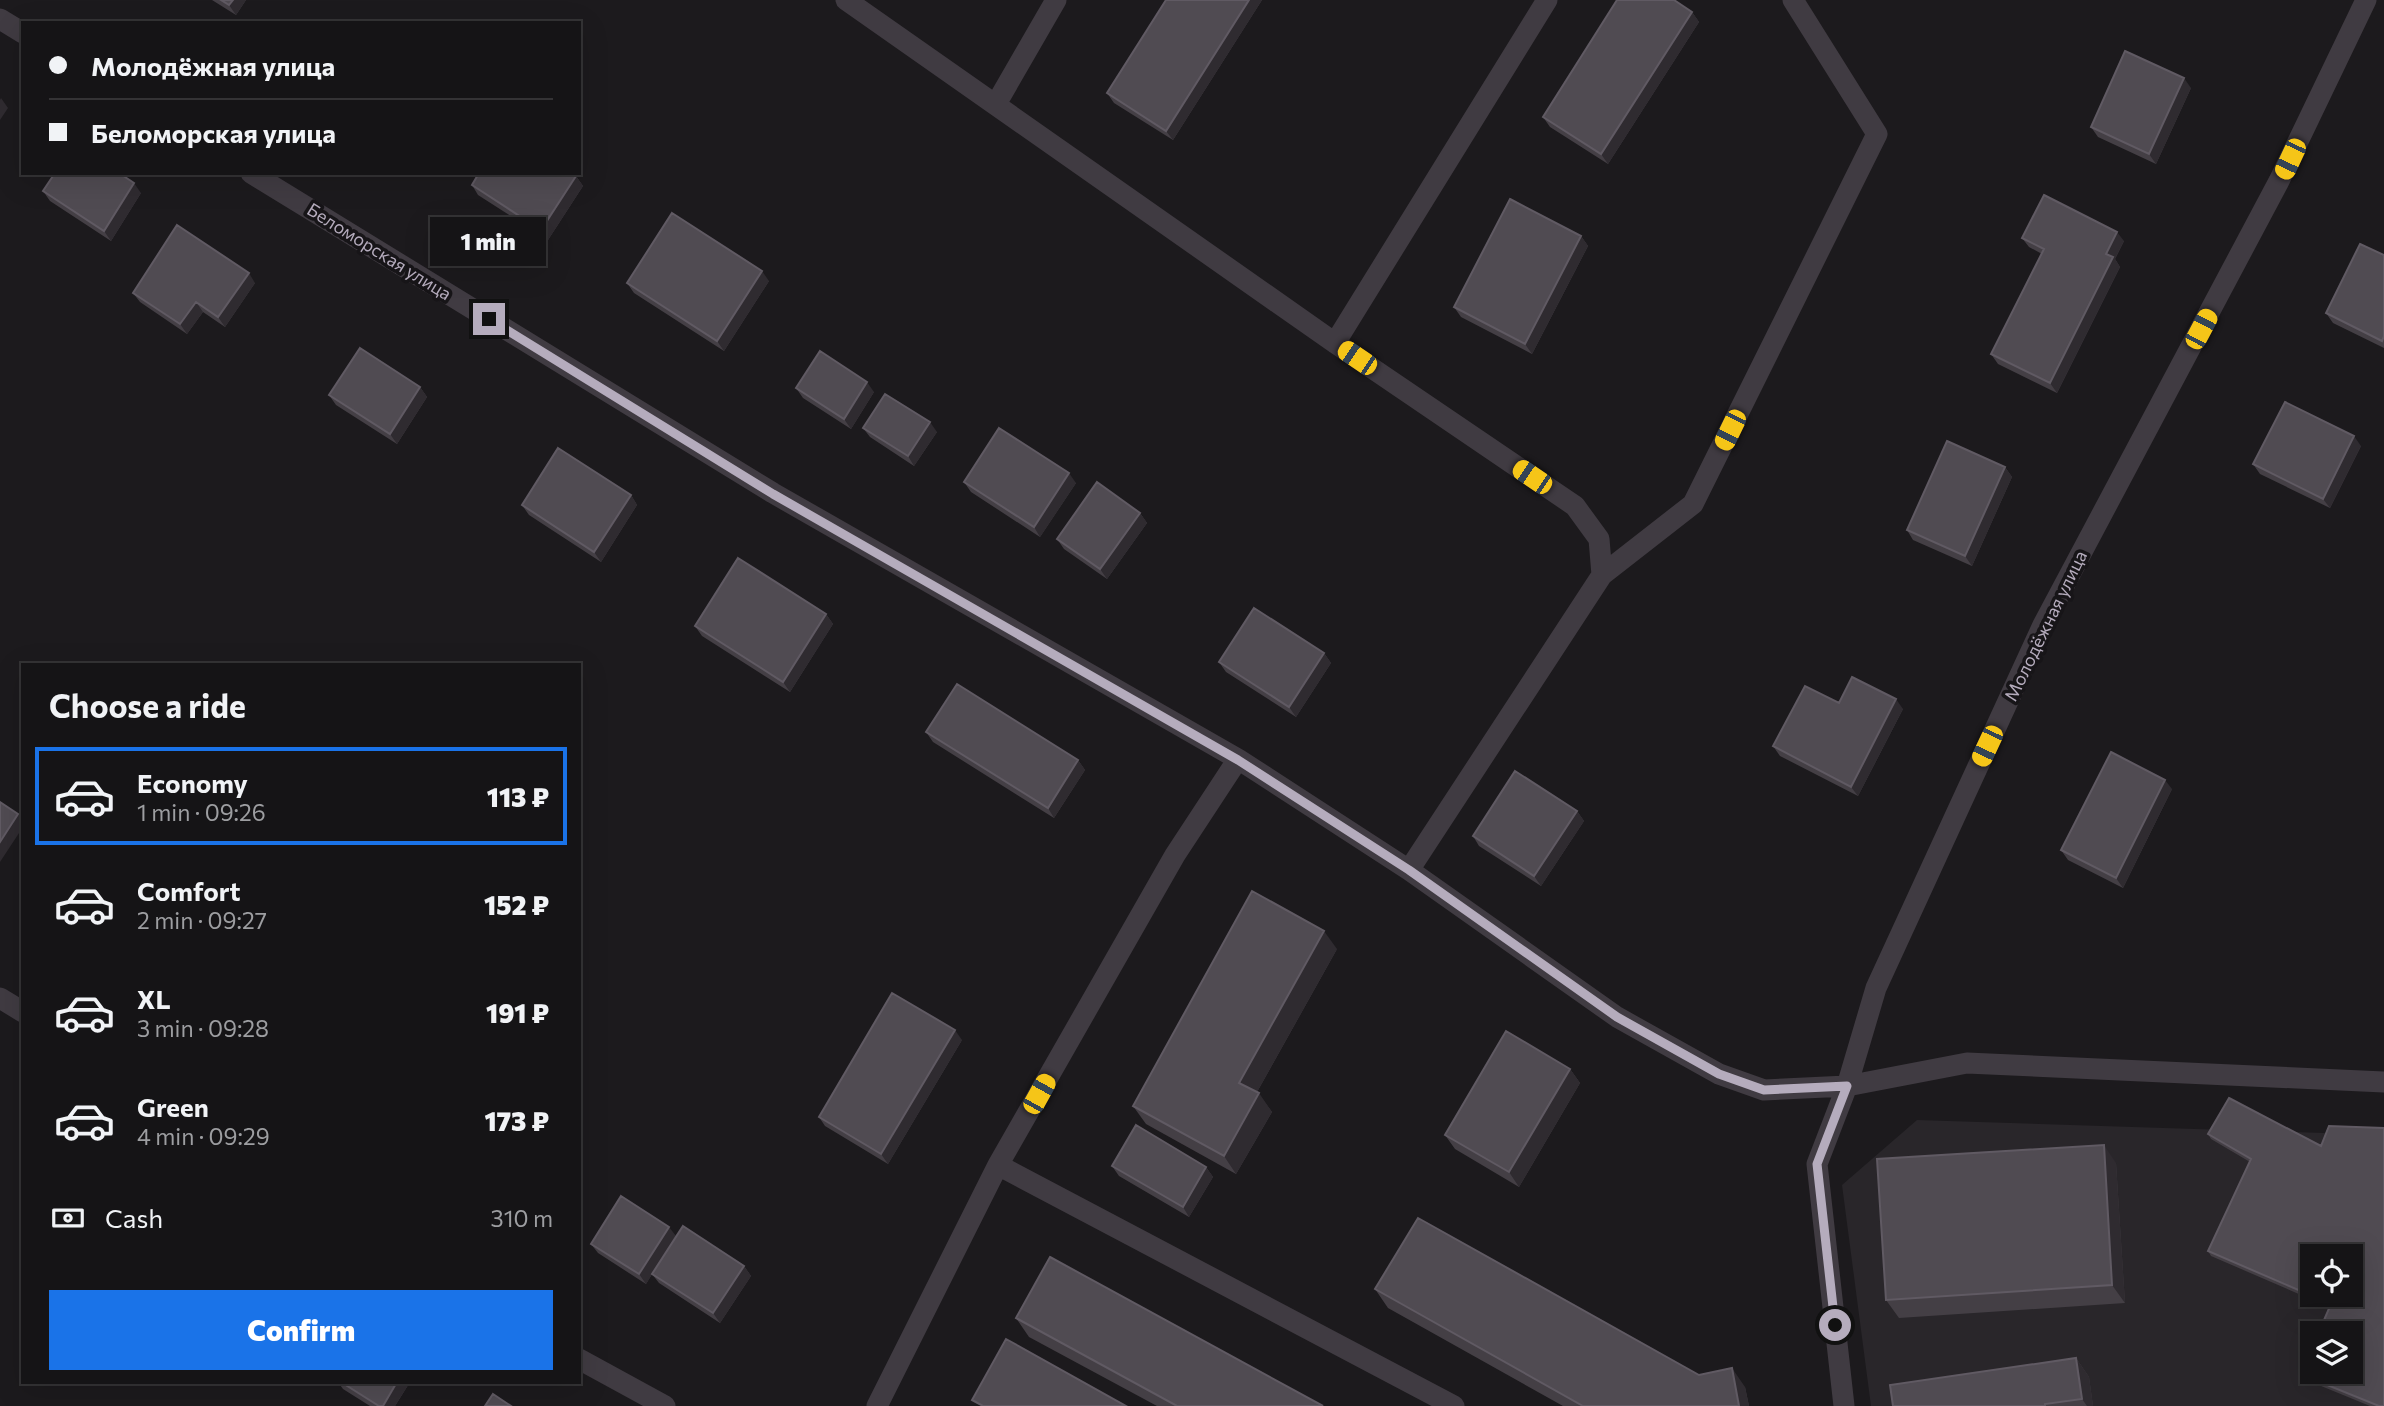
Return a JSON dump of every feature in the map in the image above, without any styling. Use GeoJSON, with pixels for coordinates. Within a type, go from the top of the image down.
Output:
{"type":"FeatureCollection","features":[{"type":"Feature","properties":{"kind":"street"},"geometry":{"type":"LineString","coordinates":[[846,0],[1335,343],[1576,506],[1599,539],[1602,575]]}},
{"type":"Feature","properties":{"kind":"street"},"geometry":{"type":"LineString","coordinates":[[996,104],[1056,0]]}},
{"type":"Feature","properties":{"kind":"street"},"geometry":{"type":"LineString","coordinates":[[1335,343],[1547,0]]}},
{"type":"Feature","properties":{"kind":"street"},"geometry":{"type":"LineString","coordinates":[[1409,870],[1602,575],[1693,503],[1877,134],[1793,0]]}},
{"type":"Feature","properties":{"kind":"street","name":"Молодёжная улица"},"geometry":{"type":"LineString","coordinates":[[1844,1406],[1817,1164],[1847,1086],[1876,988],[2043,625],[2279,181],[2366,0]]}},
{"type":"Feature","properties":{"kind":"street"},"geometry":{"type":"LineString","coordinates":[[0,19],[21,32]]}},
{"type":"Feature","properties":{"kind":"street","name":"Беломорская улица"},"geometry":{"type":"LineString","coordinates":[[254,175],[773,494],[1238,760],[1409,870],[1617,1017],[1719,1074],[1764,1090],[1847,1086],[1967,1063],[2384,1082]]}},
{"type":"Feature","properties":{"kind":"street"},"geometry":{"type":"LineString","coordinates":[[877,1406],[998,1165],[1175,855],[1238,760]]}},
{"type":"Feature","properties":{"kind":"street"},"geometry":{"type":"LineString","coordinates":[[0,998],[21,1011]]}},
{"type":"Feature","properties":{"kind":"street"},"geometry":{"type":"LineString","coordinates":[[998,1165],[1454,1406]]}},
{"type":"Feature","properties":{"kind":"street"},"geometry":{"type":"LineString","coordinates":[[581,1360],[665,1406]]}},
{"type":"Feature","properties":{"kind":"shaded area"},"geometry":{"type":"Polygon","coordinates":[[[1917,1120],[2384,1135],[2384,1406],[1871,1406],[1842,1185],[1917,1120]]]}},
{"type":"Feature","properties":{"kind":"building"},"geometry":{"type":"Polygon","coordinates":[[[1166,0],[1249,0],[1166,131],[1107,93],[1166,0]]]}},
{"type":"Feature","properties":{"kind":"building"},"geometry":{"type":"Polygon","coordinates":[[[1617,0],[1674,0],[1692,12],[1601,154],[1543,117],[1617,0]]]}},
{"type":"Feature","properties":{"kind":"building"},"geometry":{"type":"Polygon","coordinates":[[[2125,51],[2184,78],[2149,154],[2091,127],[2125,51]]]}},
{"type":"Feature","properties":{"kind":"building"},"geometry":{"type":"Polygon","coordinates":[[[54,175],[122,175],[134,183],[104,231],[43,191],[54,175]]]}},
{"type":"Feature","properties":{"kind":"building"},"geometry":{"type":"Polygon","coordinates":[[[478,175],[576,176],[541,230],[472,185],[478,175]]]}},
{"type":"Feature","properties":{"kind":"building"},"geometry":{"type":"Polygon","coordinates":[[[2044,195],[2117,232],[2106,254],[2113,257],[2050,383],[1991,354],[2044,249],[2022,238],[2044,195]]]}},
{"type":"Feature","properties":{"kind":"building"},"geometry":{"type":"Polygon","coordinates":[[[1510,199],[1581,236],[1525,344],[1454,307],[1510,199]]]}},
{"type":"Feature","properties":{"kind":"building"},"geometry":{"type":"Polygon","coordinates":[[[672,213],[762,271],[717,341],[627,283],[672,213]]]}},
{"type":"Feature","properties":{"kind":"building"},"geometry":{"type":"Polygon","coordinates":[[[177,225],[249,273],[218,317],[196,302],[180,324],[133,293],[177,225]]]}},
{"type":"Feature","properties":{"kind":"building"},"geometry":{"type":"Polygon","coordinates":[[[2360,244],[2384,255],[2382,341],[2326,313],[2360,244]]]}},
{"type":"Feature","properties":{"kind":"building"},"geometry":{"type":"Polygon","coordinates":[[[360,348],[420,387],[390,434],[329,395],[360,348]]]}},
{"type":"Feature","properties":{"kind":"building"},"geometry":{"type":"Polygon","coordinates":[[[820,351],[867,382],[844,419],[796,388],[820,351]]]}},
{"type":"Feature","properties":{"kind":"building"},"geometry":{"type":"Polygon","coordinates":[[[885,394],[930,422],[908,456],[863,428],[885,394]]]}},
{"type":"Feature","properties":{"kind":"building"},"geometry":{"type":"Polygon","coordinates":[[[2285,402],[2354,436],[2323,499],[2253,464],[2285,402]]]}},
{"type":"Feature","properties":{"kind":"building"},"geometry":{"type":"Polygon","coordinates":[[[999,428],[1069,473],[1034,527],[964,482],[999,428]]]}},
{"type":"Feature","properties":{"kind":"building"},"geometry":{"type":"Polygon","coordinates":[[[1947,441],[2005,467],[1965,556],[1907,530],[1947,441]]]}},
{"type":"Feature","properties":{"kind":"building"},"geometry":{"type":"Polygon","coordinates":[[[558,448],[631,495],[594,552],[522,505],[558,448]]]}},
{"type":"Feature","properties":{"kind":"building"},"geometry":{"type":"Polygon","coordinates":[[[1097,482],[1140,513],[1100,569],[1057,539],[1097,482]]]}},
{"type":"Feature","properties":{"kind":"building"},"geometry":{"type":"Polygon","coordinates":[[[738,558],[826,614],[783,682],[695,626],[738,558]]]}},
{"type":"Feature","properties":{"kind":"building"},"geometry":{"type":"Polygon","coordinates":[[[1254,608],[1324,653],[1289,707],[1219,662],[1254,608]]]}},
{"type":"Feature","properties":{"kind":"building"},"geometry":{"type":"Polygon","coordinates":[[[1852,677],[1896,699],[1851,787],[1773,746],[1805,686],[1839,703],[1852,677]]]}},
{"type":"Feature","properties":{"kind":"building"},"geometry":{"type":"Polygon","coordinates":[[[957,684],[1078,760],[1048,808],[926,732],[957,684]]]}},
{"type":"Feature","properties":{"kind":"building"},"geometry":{"type":"Polygon","coordinates":[[[2111,752],[2165,780],[2116,878],[2061,850],[2111,752]]]}},
{"type":"Feature","properties":{"kind":"building"},"geometry":{"type":"Polygon","coordinates":[[[1515,771],[1577,811],[1534,876],[1473,836],[1515,771]]]}},
{"type":"Feature","properties":{"kind":"building"},"geometry":{"type":"Polygon","coordinates":[[[0,802],[18,814],[0,842],[0,802]]]}},
{"type":"Feature","properties":{"kind":"building"},"geometry":{"type":"Polygon","coordinates":[[[1252,891],[1324,931],[1239,1083],[1259,1093],[1224,1156],[1133,1106],[1252,891]]]}},
{"type":"Feature","properties":{"kind":"building"},"geometry":{"type":"Polygon","coordinates":[[[892,993],[955,1030],[881,1154],[819,1117],[892,993]]]}},
{"type":"Feature","properties":{"kind":"building"},"geometry":{"type":"Polygon","coordinates":[[[1506,1031],[1570,1069],[1509,1172],[1445,1135],[1506,1031]]]}},
{"type":"Feature","properties":{"kind":"building"},"geometry":{"type":"Polygon","coordinates":[[[2229,1098],[2321,1146],[2329,1126],[2384,1128],[2384,1406],[2325,1384],[2363,1384],[2363,1321],[2324,1321],[2330,1307],[2363,1307],[2363,1244],[2300,1244],[2300,1291],[2208,1251],[2251,1159],[2208,1134],[2229,1098]]]}},
{"type":"Feature","properties":{"kind":"building"},"geometry":{"type":"Polygon","coordinates":[[[1136,1125],[1206,1167],[1183,1207],[1112,1166],[1136,1125]]]}},
{"type":"Feature","properties":{"kind":"building"},"geometry":{"type":"Polygon","coordinates":[[[2104,1145],[2112,1285],[1886,1300],[1877,1159],[2104,1145]]]}},
{"type":"Feature","properties":{"kind":"building"},"geometry":{"type":"Polygon","coordinates":[[[621,1196],[669,1227],[639,1274],[591,1244],[621,1196]]]}},
{"type":"Feature","properties":{"kind":"building"},"geometry":{"type":"Polygon","coordinates":[[[1418,1218],[1699,1375],[1732,1368],[1739,1406],[1583,1406],[1375,1289],[1418,1218]]]}},
{"type":"Feature","properties":{"kind":"building"},"geometry":{"type":"Polygon","coordinates":[[[683,1226],[744,1266],[713,1313],[652,1274],[683,1226]]]}},
{"type":"Feature","properties":{"kind":"building"},"geometry":{"type":"Polygon","coordinates":[[[1050,1257],[1323,1406],[1177,1406],[1016,1318],[1050,1257]]]}},
{"type":"Feature","properties":{"kind":"building"},"geometry":{"type":"Polygon","coordinates":[[[1006,1339],[1126,1406],[983,1406],[972,1400],[1006,1339]]]}},
{"type":"Feature","properties":{"kind":"building"},"geometry":{"type":"Polygon","coordinates":[[[2076,1358],[2082,1399],[2045,1406],[1893,1406],[1890,1385],[2076,1358]]]}},
{"type":"Feature","properties":{"kind":"building"},"geometry":{"type":"Polygon","coordinates":[[[344,1384],[396,1384],[383,1406],[344,1384]]]}},
{"type":"Feature","properties":{"kind":"building"},"geometry":{"type":"Polygon","coordinates":[[[493,1394],[511,1406],[485,1406],[493,1394]]]}},
{"type":"Feature","properties":{"kind":"route"},"geometry":{"type":"LineString","coordinates":[[489,319],[773,494],[1238,760],[1409,870],[1617,1017],[1719,1074],[1764,1090],[1847,1086],[1817,1164],[1835,1325]]}}]}
